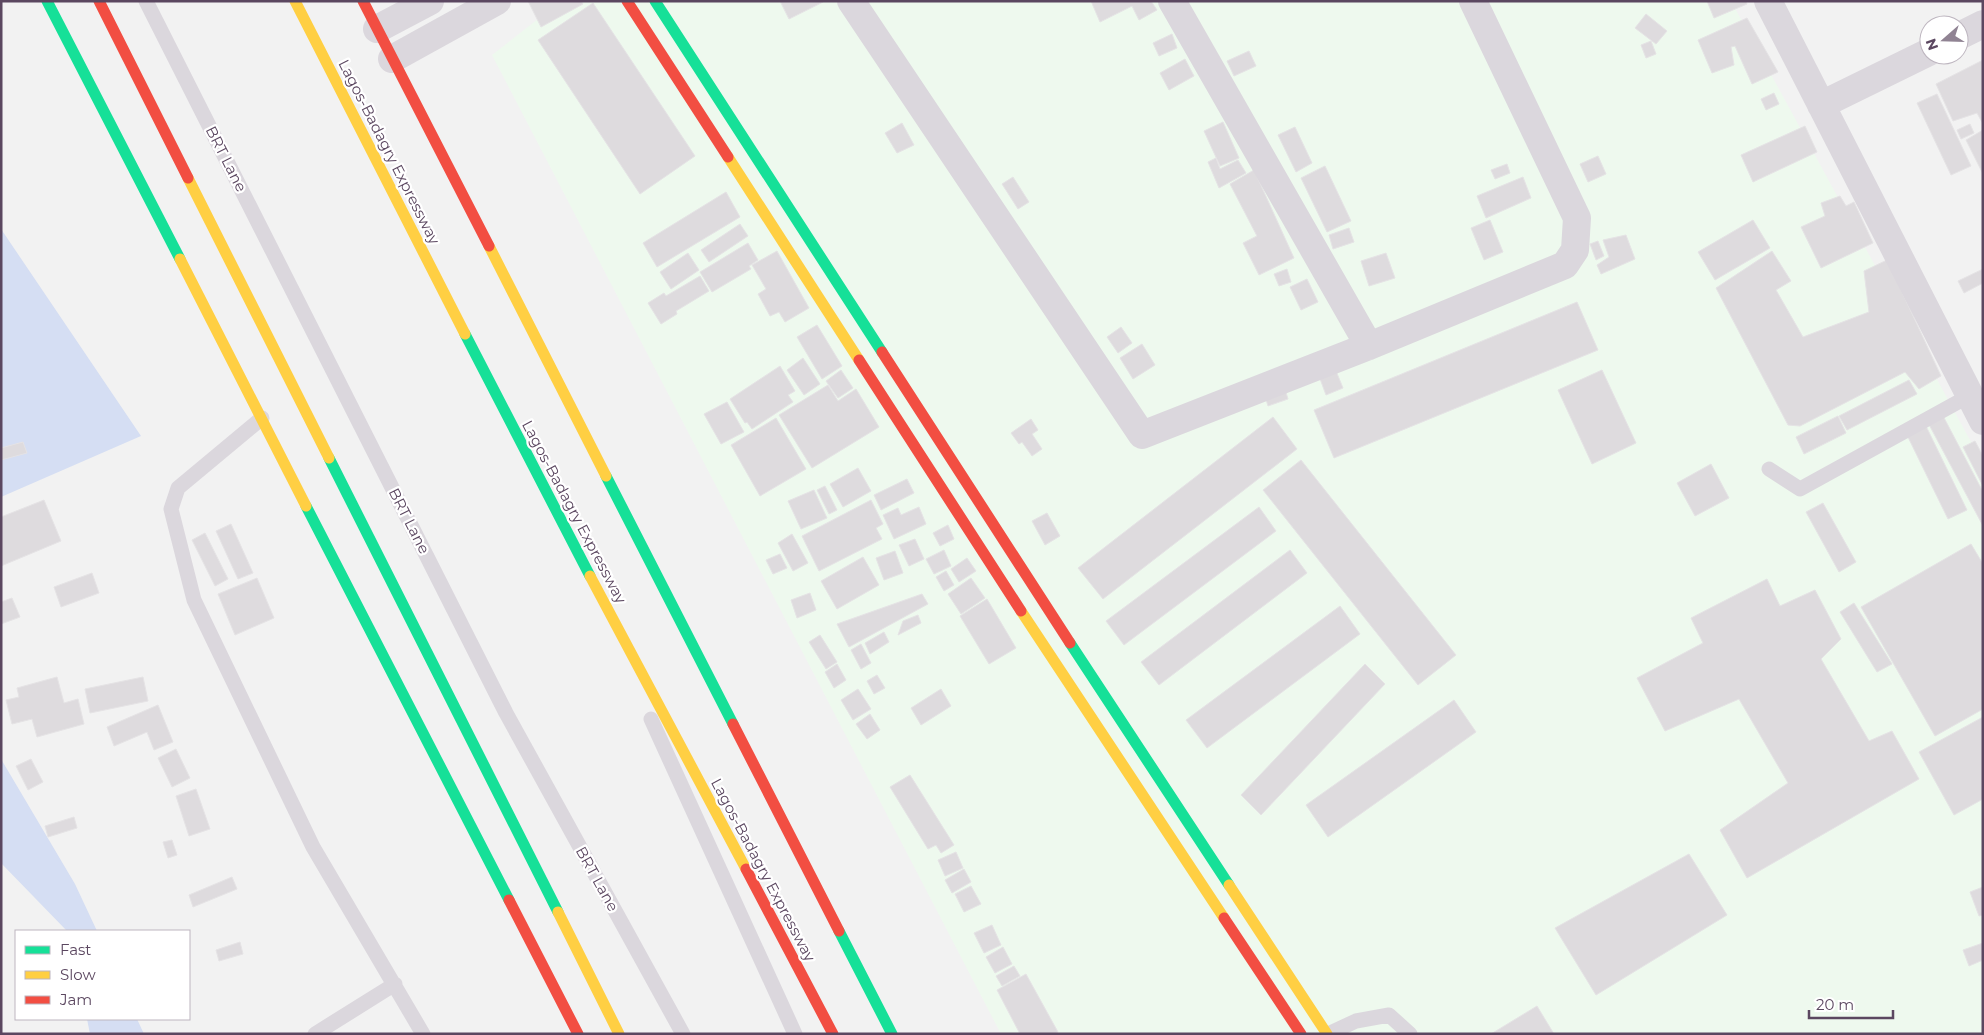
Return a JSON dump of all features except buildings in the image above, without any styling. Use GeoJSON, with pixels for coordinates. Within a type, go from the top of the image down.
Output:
{"type":"FeatureCollection","features":[{"type":"Feature","properties":{"kind":"main road"},"geometry":{"type":"LineString","coordinates":[[47,1],[578,1034]]}},
{"type":"Feature","properties":{"kind":"main road"},"geometry":{"type":"LineString","coordinates":[[99,1],[619,1034]]}},
{"type":"Feature","properties":{"kind":"main road","name":"Lagos-Badagry Expressway"},"geometry":{"type":"LineString","coordinates":[[296,1],[527,456],[833,1034]]}},
{"type":"Feature","properties":{"kind":"main road"},"geometry":{"type":"LineString","coordinates":[[363,1],[892,1034]]}},
{"type":"Feature","properties":{"kind":"main road"},"geometry":{"type":"LineString","coordinates":[[627,1],[1060,671],[1301,1034]]}},
{"type":"Feature","properties":{"kind":"main road"},"geometry":{"type":"LineString","coordinates":[[655,1],[1079,657],[1327,1034]]}},
{"type":"Feature","properties":{"kind":"street"},"geometry":{"type":"LineString","coordinates":[[377,29],[430,1]]}},
{"type":"Feature","properties":{"kind":"street"},"geometry":{"type":"LineString","coordinates":[[392,59],[497,1]]}},
{"type":"Feature","properties":{"kind":"street"},"geometry":{"type":"LineString","coordinates":[[851,1],[1142,435],[1370,346],[1566,265],[1576,250],[1577,218],[1472,1]]}},
{"type":"Feature","properties":{"kind":"street"},"geometry":{"type":"LineString","coordinates":[[1172,1],[1370,346]]}},
{"type":"Feature","properties":{"kind":"street"},"geometry":{"type":"LineString","coordinates":[[1768,1],[1983,421]]}},
{"type":"Feature","properties":{"kind":"street"},"geometry":{"type":"LineString","coordinates":[[1969,31],[1983,24]]}},
{"type":"Feature","properties":{"kind":"street"},"geometry":{"type":"LineString","coordinates":[[1821,105],[1919,57]]}},
{"type":"Feature","properties":{"kind":"lane","name":"BRT Lane"},"geometry":{"type":"LineString","coordinates":[[146,1],[506,713],[684,1034]]}},
{"type":"Feature","properties":{"kind":"lane"},"geometry":{"type":"LineString","coordinates":[[290,1],[606,624],[674,766],[795,1034]]}},
{"type":"Feature","properties":{"kind":"lane"},"geometry":{"type":"LineString","coordinates":[[1769,469],[1800,488],[1969,396]]}},
{"type":"Feature","properties":{"kind":"lane"},"geometry":{"type":"LineString","coordinates":[[262,418],[178,488],[171,509],[194,600],[313,847],[423,1034]]}},
{"type":"Feature","properties":{"kind":"lane"},"geometry":{"type":"LineString","coordinates":[[315,1034],[395,984]]}},
{"type":"Feature","properties":{"kind":"lane"},"geometry":{"type":"LineString","coordinates":[[1327,1034],[1356,1021],[1389,1015],[1410,1034]]}},
{"type":"Feature","properties":{"kind":"shaded area"},"geometry":{"type":"Polygon","coordinates":[[[561,1],[1731,1],[1983,464],[1983,1034],[1001,1034],[492,55],[561,1]]]}},
{"type":"Feature","properties":{"kind":"shaded area"},"geometry":{"type":"Polygon","coordinates":[[[1,229],[141,436],[1,497],[1,229]]]}},
{"type":"Feature","properties":{"kind":"shaded area"},"geometry":{"type":"Polygon","coordinates":[[[1,759],[75,884],[97,930],[66,930],[1,863],[1,759]]]}},
{"type":"Feature","properties":{"kind":"shaded area"},"geometry":{"type":"Polygon","coordinates":[[[87,1020],[137,1020],[144,1034],[90,1034],[87,1020]]]}},
{"type":"Feature","properties":{"kind":"traffic: fast"},"geometry":{"type":"LineString","coordinates":[[47,1],[180,259]]}},
{"type":"Feature","properties":{"kind":"traffic: fast"},"geometry":{"type":"LineString","coordinates":[[655,1],[882,352]]}},
{"type":"Feature","properties":{"kind":"traffic: fast"},"geometry":{"type":"LineString","coordinates":[[465,334],[590,576]]}},
{"type":"Feature","properties":{"kind":"traffic: fast"},"geometry":{"type":"LineString","coordinates":[[329,458],[558,912]]}},
{"type":"Feature","properties":{"kind":"traffic: fast"},"geometry":{"type":"LineString","coordinates":[[606,476],[733,724]]}},
{"type":"Feature","properties":{"kind":"traffic: fast"},"geometry":{"type":"LineString","coordinates":[[306,506],[509,900]]}},
{"type":"Feature","properties":{"kind":"traffic: fast"},"geometry":{"type":"LineString","coordinates":[[1070,643],[1229,885]]}},
{"type":"Feature","properties":{"kind":"traffic: fast"},"geometry":{"type":"LineString","coordinates":[[839,931],[892,1034]]}},
{"type":"Feature","properties":{"kind":"traffic: slow"},"geometry":{"type":"LineString","coordinates":[[295,1],[465,334]]}},
{"type":"Feature","properties":{"kind":"traffic: slow"},"geometry":{"type":"LineString","coordinates":[[728,157],[859,360]]}},
{"type":"Feature","properties":{"kind":"traffic: slow"},"geometry":{"type":"LineString","coordinates":[[188,178],[329,458]]}},
{"type":"Feature","properties":{"kind":"traffic: slow"},"geometry":{"type":"LineString","coordinates":[[489,246],[606,476]]}},
{"type":"Feature","properties":{"kind":"traffic: slow"},"geometry":{"type":"LineString","coordinates":[[180,259],[306,506]]}},
{"type":"Feature","properties":{"kind":"traffic: slow"},"geometry":{"type":"LineString","coordinates":[[590,576],[746,869]]}},
{"type":"Feature","properties":{"kind":"traffic: slow"},"geometry":{"type":"LineString","coordinates":[[1021,611],[1224,918]]}},
{"type":"Feature","properties":{"kind":"traffic: slow"},"geometry":{"type":"LineString","coordinates":[[1229,885],[1327,1034]]}},
{"type":"Feature","properties":{"kind":"traffic: slow"},"geometry":{"type":"LineString","coordinates":[[558,912],[619,1034]]}},
{"type":"Feature","properties":{"kind":"traffic: jam"},"geometry":{"type":"LineString","coordinates":[[99,1],[188,178]]}},
{"type":"Feature","properties":{"kind":"traffic: jam"},"geometry":{"type":"LineString","coordinates":[[363,1],[489,246]]}},
{"type":"Feature","properties":{"kind":"traffic: jam"},"geometry":{"type":"LineString","coordinates":[[627,1],[728,157]]}},
{"type":"Feature","properties":{"kind":"traffic: jam"},"geometry":{"type":"LineString","coordinates":[[882,352],[1070,643]]}},
{"type":"Feature","properties":{"kind":"traffic: jam"},"geometry":{"type":"LineString","coordinates":[[859,360],[1021,611]]}},
{"type":"Feature","properties":{"kind":"traffic: jam"},"geometry":{"type":"LineString","coordinates":[[733,724],[839,931]]}},
{"type":"Feature","properties":{"kind":"traffic: jam"},"geometry":{"type":"LineString","coordinates":[[746,869],[833,1034]]}},
{"type":"Feature","properties":{"kind":"traffic: jam"},"geometry":{"type":"LineString","coordinates":[[509,900],[578,1034]]}},
{"type":"Feature","properties":{"kind":"traffic: jam"},"geometry":{"type":"LineString","coordinates":[[1224,918],[1301,1034]]}}]}
